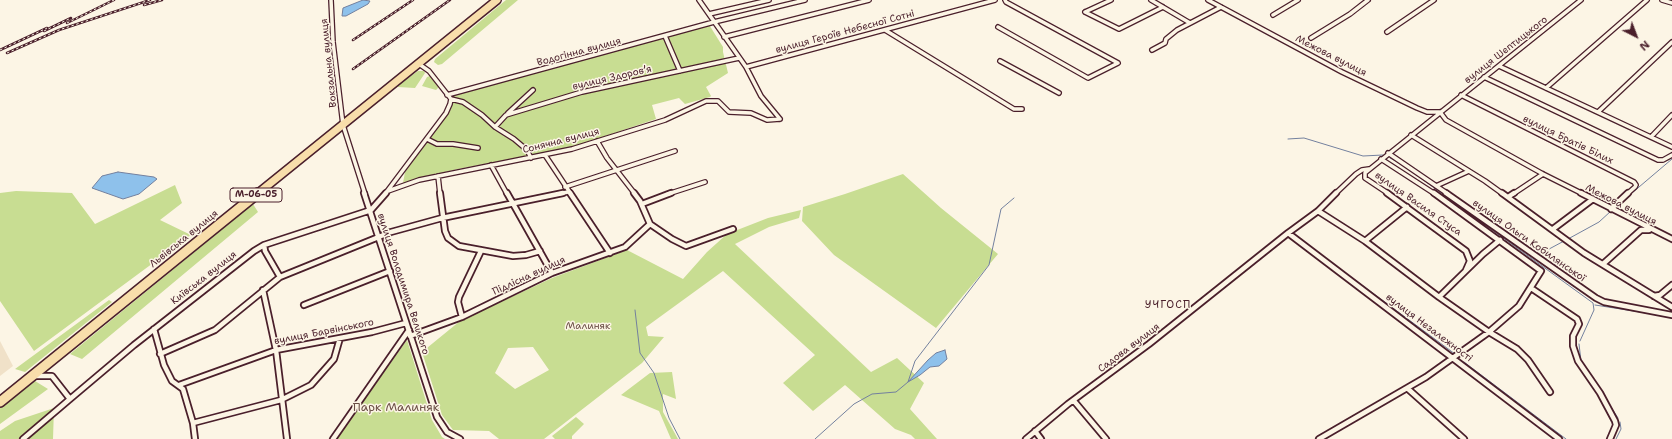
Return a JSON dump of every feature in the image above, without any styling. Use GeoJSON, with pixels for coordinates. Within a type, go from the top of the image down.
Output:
{"type":"FeatureCollection","features":[{"type":"Feature","properties":{"kind":"highway","name":"Львівська вулиця"},"geometry":{"type":"LineString","coordinates":[[0,402],[497,0]]}},
{"type":"Feature","properties":{"kind":"street","name":"Вокзальна вулиця"},"geometry":{"type":"LineString","coordinates":[[331,0],[333,42],[343,124]]}},
{"type":"Feature","properties":{"kind":"street"},"geometry":{"type":"LineString","coordinates":[[699,0],[746,67]]}},
{"type":"Feature","properties":{"kind":"street"},"geometry":{"type":"LineString","coordinates":[[709,14],[769,0]]}},
{"type":"Feature","properties":{"kind":"street"},"geometry":{"type":"LineString","coordinates":[[714,22],[805,0]]}},
{"type":"Feature","properties":{"kind":"street"},"geometry":{"type":"LineString","coordinates":[[724,37],[869,0]]}},
{"type":"Feature","properties":{"kind":"street","name":"вулиця Героїв Небесної Сотні"},"geometry":{"type":"LineString","coordinates":[[746,67],[995,0]]}},
{"type":"Feature","properties":{"kind":"street"},"geometry":{"type":"LineString","coordinates":[[998,27],[1088,78],[1118,64],[1116,61],[1015,7],[1005,0]]}},
{"type":"Feature","properties":{"kind":"street"},"geometry":{"type":"LineString","coordinates":[[1111,0],[1084,12],[1119,29],[1163,7]]}},
{"type":"Feature","properties":{"kind":"street"},"geometry":{"type":"LineString","coordinates":[[1151,0],[1190,23]]}},
{"type":"Feature","properties":{"kind":"street","name":"Межова вулиця"},"geometry":{"type":"LineString","coordinates":[[1208,0],[1342,72],[1417,108],[1427,112],[1440,112],[1446,120],[1543,174],[1670,238]]}},
{"type":"Feature","properties":{"kind":"street"},"geometry":{"type":"LineString","coordinates":[[1273,15],[1298,0]]}},
{"type":"Feature","properties":{"kind":"street"},"geometry":{"type":"LineString","coordinates":[[1311,38],[1350,14],[1368,0]]}},
{"type":"Feature","properties":{"kind":"street"},"geometry":{"type":"LineString","coordinates":[[1387,32],[1434,0]]}},
{"type":"Feature","properties":{"kind":"street","name":"вулиця Шептицького"},"geometry":{"type":"LineString","coordinates":[[1369,168],[1581,0]]}},
{"type":"Feature","properties":{"kind":"street"},"geometry":{"type":"LineString","coordinates":[[1546,88],[1647,0]]}},
{"type":"Feature","properties":{"kind":"street"},"geometry":{"type":"LineString","coordinates":[[1662,0],[1672,3]]}},
{"type":"Feature","properties":{"kind":"street"},"geometry":{"type":"LineString","coordinates":[[1152,50],[1165,43],[1166,39],[1170,35],[1219,6]]}},
{"type":"Feature","properties":{"kind":"street","name":"Водогінна вулиця"},"geometry":{"type":"LineString","coordinates":[[447,95],[714,22]]}},
{"type":"Feature","properties":{"kind":"street"},"geometry":{"type":"LineString","coordinates":[[885,30],[1014,109],[1022,109]]}},
{"type":"Feature","properties":{"kind":"street"},"geometry":{"type":"LineString","coordinates":[[665,36],[680,71]]}},
{"type":"Feature","properties":{"kind":"street"},"geometry":{"type":"LineString","coordinates":[[1598,112],[1672,42]]}},
{"type":"Feature","properties":{"kind":"street","name":"вулиця Здоровʼя"},"geometry":{"type":"LineString","coordinates":[[506,115],[582,92],[739,58]]}},
{"type":"Feature","properties":{"kind":"street"},"geometry":{"type":"LineString","coordinates":[[1000,61],[1059,93]]}},
{"type":"Feature","properties":{"kind":"street"},"geometry":{"type":"LineString","coordinates":[[419,64],[430,71],[451,99],[463,102],[482,115],[495,127],[514,139],[527,150],[531,158]]}},
{"type":"Feature","properties":{"kind":"street"},"geometry":{"type":"LineString","coordinates":[[1499,66],[1672,147]]}},
{"type":"Feature","properties":{"kind":"street","name":"Сонячна вулиця"},"geometry":{"type":"LineString","coordinates":[[388,191],[418,180],[545,155],[597,141],[665,120],[706,101],[718,100],[730,112],[751,113],[767,120],[780,120],[761,96],[746,67]]}},
{"type":"Feature","properties":{"kind":"street","name":"вулиця Братів Білих"},"geometry":{"type":"LineString","coordinates":[[1484,77],[1658,160],[1663,160],[1672,155]]}},
{"type":"Feature","properties":{"kind":"street"},"geometry":{"type":"LineString","coordinates":[[495,127],[533,90]]}},
{"type":"Feature","properties":{"kind":"street","name":"вулиця Братів Білих"},"geometry":{"type":"LineString","coordinates":[[1461,96],[1634,182],[1636,185],[1635,187],[1610,209]]}},
{"type":"Feature","properties":{"kind":"street"},"geometry":{"type":"LineString","coordinates":[[370,210],[388,191],[446,113],[451,99]]}},
{"type":"Feature","properties":{"kind":"street"},"geometry":{"type":"LineString","coordinates":[[1651,137],[1672,115]]}},
{"type":"Feature","properties":{"kind":"street","name":"вулиця Володимира Великого"},"geometry":{"type":"LineString","coordinates":[[343,124],[410,336],[440,424],[447,432],[460,439]]}},
{"type":"Feature","properties":{"kind":"street"},"geometry":{"type":"LineString","coordinates":[[1411,135],[1508,197],[1603,264],[1672,307]]}},
{"type":"Feature","properties":{"kind":"street"},"geometry":{"type":"LineString","coordinates":[[427,139],[437,144],[453,144],[478,148]]}},
{"type":"Feature","properties":{"kind":"street"},"geometry":{"type":"LineString","coordinates":[[597,141],[642,204],[650,224],[672,239],[686,246],[733,229]]}},
{"type":"Feature","properties":{"kind":"street"},"geometry":{"type":"LineString","coordinates":[[565,187],[675,151]]}},
{"type":"Feature","properties":{"kind":"street","name":"вулиця Ольги Кобилянської"},"geometry":{"type":"LineString","coordinates":[[1388,154],[1596,298],[1604,302],[1672,315]]}},
{"type":"Feature","properties":{"kind":"street"},"geometry":{"type":"LineString","coordinates":[[545,155],[568,192],[610,253]]}},
{"type":"Feature","properties":{"kind":"street"},"geometry":{"type":"LineString","coordinates":[[1319,439],[1407,388],[1454,358],[1489,332],[1516,310],[1541,271],[1414,179],[1381,159]]}},
{"type":"Feature","properties":{"kind":"street"},"geometry":{"type":"LineString","coordinates":[[491,165],[514,203],[552,273]]}},
{"type":"Feature","properties":{"kind":"street","name":"вулиця Василя Стуса"},"geometry":{"type":"LineString","coordinates":[[1369,168],[1365,175],[1367,179],[1466,250],[1470,256],[1466,270]]}},
{"type":"Feature","properties":{"kind":"street","name":"вулиця Василя Стуса"},"geometry":{"type":"LineString","coordinates":[[1318,211],[1356,174],[1369,168]]}},
{"type":"Feature","properties":{"kind":"street"},"geometry":{"type":"LineString","coordinates":[[1436,186],[1469,171]]}},
{"type":"Feature","properties":{"kind":"street"},"geometry":{"type":"LineString","coordinates":[[1508,197],[1543,174]]}},
{"type":"Feature","properties":{"kind":"street"},"geometry":{"type":"LineString","coordinates":[[438,176],[442,218],[448,238],[459,246],[514,256],[526,255],[540,251]]}},
{"type":"Feature","properties":{"kind":"street"},"geometry":{"type":"LineString","coordinates":[[642,204],[687,187],[705,182]]}},
{"type":"Feature","properties":{"kind":"street"},"geometry":{"type":"LineString","coordinates":[[160,354],[215,330],[280,277],[392,232],[442,218],[568,192]]}},
{"type":"Feature","properties":{"kind":"street"},"geometry":{"type":"LineString","coordinates":[[1553,229],[1592,199]]}},
{"type":"Feature","properties":{"kind":"street"},"geometry":{"type":"LineString","coordinates":[[1365,241],[1407,207]]}},
{"type":"Feature","properties":{"kind":"street","name":"Київська вулиця"},"geometry":{"type":"LineString","coordinates":[[23,439],[70,398],[254,251],[264,245],[370,210]]}},
{"type":"Feature","properties":{"kind":"street"},"geometry":{"type":"LineString","coordinates":[[1318,211],[1365,241],[1439,297],[1489,332],[1517,349],[1528,360],[1550,392]]}},
{"type":"Feature","properties":{"kind":"street","name":"Садова вулиця"},"geometry":{"type":"LineString","coordinates":[[1026,439],[1068,404],[1167,330],[1288,233],[1318,211]]}},
{"type":"Feature","properties":{"kind":"street","name":"Підлісна вулиця"},"geometry":{"type":"LineString","coordinates":[[410,336],[462,317],[552,273],[625,247],[650,224]]}},
{"type":"Feature","properties":{"kind":"street"},"geometry":{"type":"LineString","coordinates":[[1603,264],[1642,230],[1646,229],[1660,233]]}},
{"type":"Feature","properties":{"kind":"street","name":"вулиця Незалежності"},"geometry":{"type":"LineString","coordinates":[[1288,233],[1559,439]]}},
{"type":"Feature","properties":{"kind":"street"},"geometry":{"type":"LineString","coordinates":[[1670,238],[1672,233]]}},
{"type":"Feature","properties":{"kind":"street"},"geometry":{"type":"LineString","coordinates":[[1439,297],[1466,270],[1500,240]]}},
{"type":"Feature","properties":{"kind":"street"},"geometry":{"type":"LineString","coordinates":[[264,245],[265,251],[280,277]]}},
{"type":"Feature","properties":{"kind":"street"},"geometry":{"type":"LineString","coordinates":[[462,317],[458,302],[459,297],[481,251]]}},
{"type":"Feature","properties":{"kind":"street"},"geometry":{"type":"LineString","coordinates":[[304,305],[390,270]]}},
{"type":"Feature","properties":{"kind":"street"},"geometry":{"type":"LineString","coordinates":[[1654,296],[1660,295],[1672,284]]}},
{"type":"Feature","properties":{"kind":"street"},"geometry":{"type":"LineString","coordinates":[[1531,288],[1577,319],[1579,324],[1573,336],[1573,346],[1578,361],[1600,393],[1615,421],[1616,425],[1610,439]]}},
{"type":"Feature","properties":{"kind":"street"},"geometry":{"type":"LineString","coordinates":[[263,290],[276,350],[280,400],[287,439]]}},
{"type":"Feature","properties":{"kind":"street","name":"вулиця Барвінського"},"geometry":{"type":"LineString","coordinates":[[179,385],[276,350],[372,332],[406,323]]}},
{"type":"Feature","properties":{"kind":"street"},"geometry":{"type":"LineString","coordinates":[[154,330],[160,354],[172,381],[183,389],[195,439]]}},
{"type":"Feature","properties":{"kind":"street"},"geometry":{"type":"LineString","coordinates":[[333,439],[409,330]]}},
{"type":"Feature","properties":{"kind":"street"},"geometry":{"type":"LineString","coordinates":[[192,423],[280,400],[311,385],[334,360],[340,338]]}},
{"type":"Feature","properties":{"kind":"street"},"geometry":{"type":"LineString","coordinates":[[34,376],[52,376],[70,398]]}},
{"type":"Feature","properties":{"kind":"street"},"geometry":{"type":"LineString","coordinates":[[1407,388],[1464,439]]}},
{"type":"Feature","properties":{"kind":"street"},"geometry":{"type":"LineString","coordinates":[[1074,401],[1106,439]]}},
{"type":"Feature","properties":{"kind":"street"},"geometry":{"type":"LineString","coordinates":[[1035,431],[1041,439]]}},
{"type":"Feature","properties":{"kind":"shaded area"},"geometry":{"type":"Polygon","coordinates":[[[0,341],[13,366],[0,376],[0,341]]]}},
{"type":"Feature","properties":{"kind":"green space"},"geometry":{"type":"Polygon","coordinates":[[[506,0],[518,0],[442,64],[438,65],[434,62],[435,59],[506,0]]]}},
{"type":"Feature","properties":{"kind":"green space"},"geometry":{"type":"Polygon","coordinates":[[[708,23],[723,47],[728,73],[706,87],[711,96],[710,97],[685,104],[679,98],[652,105],[656,119],[570,148],[458,169],[403,183],[405,172],[451,109],[452,96],[708,23]]]}},
{"type":"Feature","properties":{"kind":"green space"},"geometry":{"type":"Polygon","coordinates":[[[418,71],[424,71],[425,73],[415,88],[398,87],[398,85],[418,71]]]}},
{"type":"Feature","properties":{"kind":"green space"},"geometry":{"type":"Polygon","coordinates":[[[430,76],[439,87],[436,90],[422,86],[427,77],[430,76]]]}},
{"type":"Feature","properties":{"kind":"green space"},"geometry":{"type":"Polygon","coordinates":[[[903,174],[941,208],[998,254],[936,328],[834,255],[802,221],[803,207],[903,174]]]}},
{"type":"Feature","properties":{"kind":"green space"},"geometry":{"type":"Polygon","coordinates":[[[175,185],[182,203],[160,220],[191,235],[34,351],[0,301],[0,193],[16,191],[72,193],[95,224],[175,185]]]}},
{"type":"Feature","properties":{"kind":"green space"},"geometry":{"type":"Polygon","coordinates":[[[253,204],[258,212],[82,359],[70,354],[253,204]]]}},
{"type":"Feature","properties":{"kind":"green space","name":"Малиняк"},"geometry":{"type":"Polygon","coordinates":[[[801,210],[799,218],[769,227],[735,244],[871,372],[897,358],[924,383],[910,409],[937,439],[915,439],[911,435],[895,429],[845,385],[813,411],[783,383],[815,355],[723,271],[646,327],[648,336],[664,337],[642,363],[544,439],[499,439],[489,431],[453,430],[442,415],[422,352],[460,321],[552,278],[627,250],[683,279],[707,252],[727,234],[768,218],[801,210]],[[533,347],[508,348],[495,373],[515,389],[549,370],[533,347]]]}},
{"type":"Feature","properties":{"kind":"green space"},"geometry":{"type":"Polygon","coordinates":[[[109,300],[112,302],[25,372],[15,369],[109,300]]]}},
{"type":"Feature","properties":{"kind":"green space","name":"Парк Малиняк"},"geometry":{"type":"Polygon","coordinates":[[[407,340],[432,420],[442,437],[445,439],[336,439],[407,340]]]}},
{"type":"Feature","properties":{"kind":"green space"},"geometry":{"type":"Polygon","coordinates":[[[672,372],[676,399],[663,394],[663,412],[678,439],[671,439],[659,411],[621,395],[650,373],[672,372]]]}},
{"type":"Feature","properties":{"kind":"green space"},"geometry":{"type":"Polygon","coordinates":[[[35,381],[48,389],[0,424],[0,408],[35,381]]]}},
{"type":"Feature","properties":{"kind":"green space"},"geometry":{"type":"Polygon","coordinates":[[[54,408],[53,439],[0,439],[0,431],[15,421],[54,408]]]}},
{"type":"Feature","properties":{"kind":"green space"},"geometry":{"type":"Polygon","coordinates":[[[576,417],[584,424],[572,436],[572,439],[555,439],[552,436],[576,417]]]}},
{"type":"Feature","properties":{"kind":"water"},"geometry":{"type":"Polygon","coordinates":[[[363,0],[370,1],[368,4],[346,16],[342,16],[343,8],[363,0]]]}},
{"type":"Feature","properties":{"kind":"water"},"geometry":{"type":"Polygon","coordinates":[[[118,172],[154,177],[157,179],[139,194],[123,199],[92,188],[102,176],[118,172]]]}},
{"type":"Feature","properties":{"kind":"water"},"geometry":{"type":"Polygon","coordinates":[[[945,350],[947,359],[939,366],[930,367],[908,382],[936,353],[945,350]]]}},
{"type":"Feature","properties":{"kind":"waterway"},"geometry":{"type":"LineString","coordinates":[[1288,139],[1304,138],[1363,156],[1383,155]]}},
{"type":"Feature","properties":{"kind":"waterway"},"geometry":{"type":"LineString","coordinates":[[1390,158],[1400,163]]}},
{"type":"Feature","properties":{"kind":"waterway"},"geometry":{"type":"LineString","coordinates":[[1619,204],[1672,159]]}},
{"type":"Feature","properties":{"kind":"waterway"},"geometry":{"type":"LineString","coordinates":[[1411,171],[1593,303],[1594,310],[1580,341]]}},
{"type":"Feature","properties":{"kind":"waterway"},"geometry":{"type":"LineString","coordinates":[[815,439],[854,404],[872,394],[896,392],[908,382],[915,361],[989,265],[1001,209],[1014,198]]}},
{"type":"Feature","properties":{"kind":"waterway"},"geometry":{"type":"LineString","coordinates":[[1568,239],[1599,222],[1611,211]]}},
{"type":"Feature","properties":{"kind":"waterway"},"geometry":{"type":"LineString","coordinates":[[1538,255],[1564,241]]}},
{"type":"Feature","properties":{"kind":"waterway"},"geometry":{"type":"LineString","coordinates":[[1351,277],[1455,354]]}},
{"type":"Feature","properties":{"kind":"waterway"},"geometry":{"type":"LineString","coordinates":[[1595,305],[1672,317]]}},
{"type":"Feature","properties":{"kind":"waterway"},"geometry":{"type":"LineString","coordinates":[[635,310],[640,353],[654,373],[669,418],[680,439]]}},
{"type":"Feature","properties":{"kind":"waterway"},"geometry":{"type":"LineString","coordinates":[[1579,344],[1581,361],[1618,418]]}},
{"type":"Feature","properties":{"kind":"waterway"},"geometry":{"type":"LineString","coordinates":[[1464,362],[1566,439]]}},
{"type":"Feature","properties":{"kind":"waterway"},"geometry":{"type":"LineString","coordinates":[[1616,439],[1621,429],[1620,422]]}},
{"type":"Feature","properties":{"kind":"railway"},"geometry":{"type":"LineString","coordinates":[[67,23],[114,0]]}},
{"type":"Feature","properties":{"kind":"railway"},"geometry":{"type":"LineString","coordinates":[[7,53],[59,30],[150,0]]}},
{"type":"Feature","properties":{"kind":"railway"},"geometry":{"type":"LineString","coordinates":[[144,5],[162,0]]}},
{"type":"Feature","properties":{"kind":"railway"},"geometry":{"type":"LineString","coordinates":[[353,40],[413,0]]}},
{"type":"Feature","properties":{"kind":"railway"},"geometry":{"type":"LineString","coordinates":[[353,69],[450,0]]}},
{"type":"Feature","properties":{"kind":"railway"},"geometry":{"type":"LineString","coordinates":[[44,31],[71,18]]}},
{"type":"Feature","properties":{"kind":"railway"},"geometry":{"type":"LineString","coordinates":[[0,50],[47,28]]}},
{"type":"Feature","properties":{"kind":"district","name":"УЧГОСП"},"geometry":{"type":"Point","coordinates":[1168,305]}}]}
